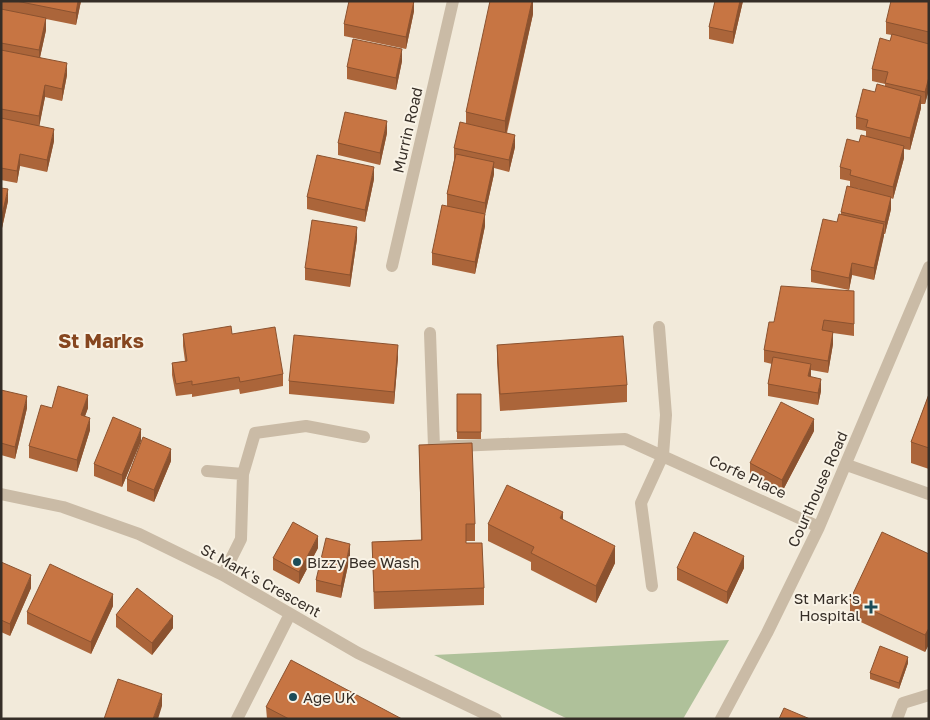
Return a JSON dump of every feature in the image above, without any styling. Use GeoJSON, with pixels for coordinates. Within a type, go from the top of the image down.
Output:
{"type":"FeatureCollection","features":[{"type":"Feature","properties":{"kind":"street","name":"Murrin Road"},"geometry":{"type":"LineString","coordinates":[[392,266],[453,1]]}},
{"type":"Feature","properties":{"kind":"street","name":"Courthouse Road"},"geometry":{"type":"LineString","coordinates":[[721,719],[767,633],[819,527],[929,267]]}},
{"type":"Feature","properties":{"kind":"street"},"geometry":{"type":"LineString","coordinates":[[652,586],[640,503],[663,455],[666,415],[659,328]]}},
{"type":"Feature","properties":{"kind":"street","name":"Corfe Place"},"geometry":{"type":"LineString","coordinates":[[430,333],[434,447],[625,439],[819,527]]}},
{"type":"Feature","properties":{"kind":"street"},"geometry":{"type":"LineString","coordinates":[[223,575],[241,539],[243,474],[255,433],[306,426],[364,437]]}},
{"type":"Feature","properties":{"kind":"street"},"geometry":{"type":"LineString","coordinates":[[847,464],[929,494]]}},
{"type":"Feature","properties":{"kind":"street"},"geometry":{"type":"LineString","coordinates":[[207,472],[243,474]]}},
{"type":"Feature","properties":{"kind":"street","name":"St Mark's Crescent"},"geometry":{"type":"LineString","coordinates":[[1,494],[63,508],[139,534],[223,575],[358,653],[496,719]]}},
{"type":"Feature","properties":{"kind":"street"},"geometry":{"type":"LineString","coordinates":[[237,719],[290,614]]}},
{"type":"Feature","properties":{"kind":"street"},"geometry":{"type":"LineString","coordinates":[[897,719],[903,703],[929,695]]}},
{"type":"Feature","properties":{"kind":"green space"},"geometry":{"type":"Polygon","coordinates":[[[729,640],[683,719],[568,719],[434,655],[729,640]]]}},
{"type":"Feature","properties":{"kind":"building"},"geometry":{"type":"Polygon","coordinates":[[[16,1],[78,1],[76,13],[16,1]]]}},
{"type":"Feature","properties":{"kind":"building"},"geometry":{"type":"Polygon","coordinates":[[[349,1],[414,1],[406,37],[344,24],[349,1]]]}},
{"type":"Feature","properties":{"kind":"building"},"geometry":{"type":"Polygon","coordinates":[[[490,1],[532,1],[505,121],[466,112],[490,1]]]}},
{"type":"Feature","properties":{"kind":"building"},"geometry":{"type":"Polygon","coordinates":[[[715,1],[740,1],[733,32],[709,27],[715,1]]]}},
{"type":"Feature","properties":{"kind":"building"},"geometry":{"type":"Polygon","coordinates":[[[891,1],[929,1],[929,32],[886,22],[891,1]]]}},
{"type":"Feature","properties":{"kind":"building"},"geometry":{"type":"Polygon","coordinates":[[[1,9],[46,18],[39,50],[1,43],[1,9]]]}},
{"type":"Feature","properties":{"kind":"building"},"geometry":{"type":"Polygon","coordinates":[[[892,34],[929,44],[929,77],[925,92],[885,83],[888,72],[872,69],[880,38],[890,41],[892,34]]]}},
{"type":"Feature","properties":{"kind":"building"},"geometry":{"type":"Polygon","coordinates":[[[353,39],[402,49],[396,78],[347,67],[353,39]]]}},
{"type":"Feature","properties":{"kind":"building"},"geometry":{"type":"Polygon","coordinates":[[[1,50],[67,63],[62,89],[45,85],[39,116],[1,109],[1,50]]]}},
{"type":"Feature","properties":{"kind":"building"},"geometry":{"type":"Polygon","coordinates":[[[877,84],[921,96],[910,138],[866,127],[868,120],[856,117],[863,89],[875,92],[877,84]]]}},
{"type":"Feature","properties":{"kind":"building"},"geometry":{"type":"Polygon","coordinates":[[[345,112],[387,121],[380,153],[338,143],[345,112]]]}},
{"type":"Feature","properties":{"kind":"building"},"geometry":{"type":"Polygon","coordinates":[[[1,118],[54,129],[47,160],[20,154],[17,171],[1,168],[1,118]]]}},
{"type":"Feature","properties":{"kind":"building"},"geometry":{"type":"Polygon","coordinates":[[[460,122],[515,135],[509,160],[454,148],[460,122]]]}},
{"type":"Feature","properties":{"kind":"building"},"geometry":{"type":"Polygon","coordinates":[[[861,135],[904,146],[893,187],[850,175],[851,170],[840,167],[847,139],[859,142],[861,135]]]}},
{"type":"Feature","properties":{"kind":"building"},"geometry":{"type":"Polygon","coordinates":[[[456,154],[494,162],[485,203],[447,194],[456,154]]]}},
{"type":"Feature","properties":{"kind":"building"},"geometry":{"type":"Polygon","coordinates":[[[317,155],[374,167],[365,210],[307,197],[317,155]]]}},
{"type":"Feature","properties":{"kind":"building"},"geometry":{"type":"Polygon","coordinates":[[[847,186],[891,197],[885,222],[841,212],[847,186]]]}},
{"type":"Feature","properties":{"kind":"building"},"geometry":{"type":"Polygon","coordinates":[[[1,188],[8,189],[2,215],[1,215],[1,188]]]}},
{"type":"Feature","properties":{"kind":"building"},"geometry":{"type":"Polygon","coordinates":[[[442,205],[485,214],[475,262],[432,253],[442,205]]]}},
{"type":"Feature","properties":{"kind":"building"},"geometry":{"type":"Polygon","coordinates":[[[839,214],[884,224],[874,268],[852,263],[849,278],[811,270],[823,219],[837,222],[839,214]]]}},
{"type":"Feature","properties":{"kind":"building"},"geometry":{"type":"Polygon","coordinates":[[[312,220],[357,227],[350,275],[305,268],[312,220]]]}},
{"type":"Feature","properties":{"kind":"building"},"geometry":{"type":"Polygon","coordinates":[[[781,286],[854,291],[854,324],[824,320],[822,330],[833,332],[828,361],[764,350],[769,322],[774,322],[781,286]]]}},
{"type":"Feature","properties":{"kind":"building"},"geometry":{"type":"Polygon","coordinates":[[[231,326],[232,334],[275,327],[283,374],[240,382],[239,377],[192,385],[192,381],[176,384],[172,363],[187,361],[183,334],[231,326]]]}},
{"type":"Feature","properties":{"kind":"building"},"geometry":{"type":"Polygon","coordinates":[[[294,335],[398,345],[394,392],[289,381],[294,335]]]}},
{"type":"Feature","properties":{"kind":"building"},"geometry":{"type":"Polygon","coordinates":[[[623,336],[627,385],[500,394],[497,345],[623,336]]]}},
{"type":"Feature","properties":{"kind":"building"},"geometry":{"type":"Polygon","coordinates":[[[773,357],[811,364],[808,376],[821,379],[818,393],[768,384],[773,357]]]}},
{"type":"Feature","properties":{"kind":"building"},"geometry":{"type":"Polygon","coordinates":[[[58,386],[88,395],[81,415],[90,418],[77,460],[29,446],[41,405],[52,408],[58,386]]]}},
{"type":"Feature","properties":{"kind":"building"},"geometry":{"type":"Polygon","coordinates":[[[1,390],[27,396],[15,447],[1,443],[1,390]]]}},
{"type":"Feature","properties":{"kind":"building"},"geometry":{"type":"Polygon","coordinates":[[[457,394],[481,394],[481,432],[457,432],[457,394]]]}},
{"type":"Feature","properties":{"kind":"building"},"geometry":{"type":"Polygon","coordinates":[[[929,394],[929,448],[911,442],[929,394]]]}},
{"type":"Feature","properties":{"kind":"building"},"geometry":{"type":"Polygon","coordinates":[[[781,402],[814,419],[782,480],[750,463],[781,402]]]}},
{"type":"Feature","properties":{"kind":"building"},"geometry":{"type":"Polygon","coordinates":[[[113,417],[141,429],[122,475],[94,464],[113,417]]]}},
{"type":"Feature","properties":{"kind":"building"},"geometry":{"type":"Polygon","coordinates":[[[143,437],[171,449],[154,490],[127,479],[143,437]]]}},
{"type":"Feature","properties":{"kind":"building"},"geometry":{"type":"Polygon","coordinates":[[[472,443],[475,524],[466,524],[466,543],[482,543],[484,588],[374,592],[372,542],[422,540],[419,445],[472,443]]]}},
{"type":"Feature","properties":{"kind":"building"},"geometry":{"type":"Polygon","coordinates":[[[507,485],[563,512],[560,518],[615,546],[596,586],[531,553],[534,547],[488,524],[507,485]]]}},
{"type":"Feature","properties":{"kind":"building"},"geometry":{"type":"Polygon","coordinates":[[[293,522],[318,536],[299,572],[273,558],[293,522]]]}},
{"type":"Feature","properties":{"kind":"building"},"geometry":{"type":"Polygon","coordinates":[[[694,532],[744,556],[727,592],[677,568],[694,532]]]}},
{"type":"Feature","properties":{"kind":"building"},"geometry":{"type":"Polygon","coordinates":[[[882,532],[929,554],[929,628],[925,635],[850,600],[882,532]]]}},
{"type":"Feature","properties":{"kind":"building"},"geometry":{"type":"Polygon","coordinates":[[[326,538],[350,544],[341,586],[316,580],[326,538]]]}},
{"type":"Feature","properties":{"kind":"building"},"geometry":{"type":"Polygon","coordinates":[[[1,562],[31,575],[10,624],[1,620],[1,562]]]}},
{"type":"Feature","properties":{"kind":"building"},"geometry":{"type":"Polygon","coordinates":[[[50,564],[113,594],[91,642],[27,612],[50,564]]]}},
{"type":"Feature","properties":{"kind":"building"},"geometry":{"type":"Polygon","coordinates":[[[137,588],[173,616],[152,643],[116,615],[137,588]]]}},
{"type":"Feature","properties":{"kind":"building"},"geometry":{"type":"Polygon","coordinates":[[[880,646],[908,657],[899,683],[870,673],[880,646]]]}},
{"type":"Feature","properties":{"kind":"building"},"geometry":{"type":"Polygon","coordinates":[[[291,660],[402,719],[289,719],[266,707],[291,660]]]}},
{"type":"Feature","properties":{"kind":"building"},"geometry":{"type":"Polygon","coordinates":[[[118,679],[162,694],[153,719],[104,719],[118,679]]]}},
{"type":"Feature","properties":{"kind":"building"},"geometry":{"type":"Polygon","coordinates":[[[784,708],[810,719],[779,719],[784,708]]]}},
{"type":"Feature","properties":{"kind":"place","name":"Bizzy Bee Wash"},"geometry":{"type":"Point","coordinates":[297,562]}},
{"type":"Feature","properties":{"kind":"place","name":"St Mark's Hospital"},"geometry":{"type":"Point","coordinates":[871,607]}},
{"type":"Feature","properties":{"kind":"place","name":"Age UK"},"geometry":{"type":"Point","coordinates":[293,697]}},
{"type":"Feature","properties":{"kind":"district","name":"St Marks"},"geometry":{"type":"Point","coordinates":[101,340]}}]}
